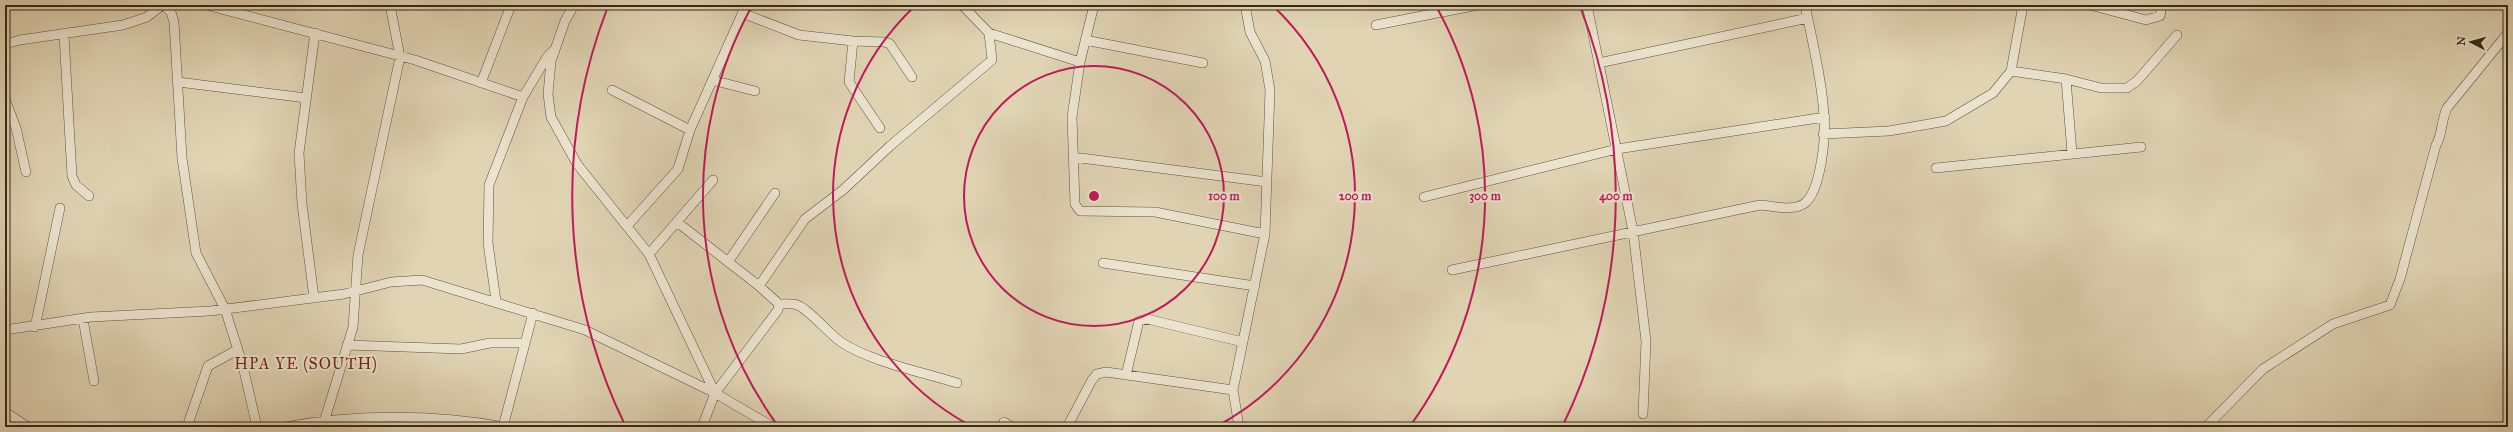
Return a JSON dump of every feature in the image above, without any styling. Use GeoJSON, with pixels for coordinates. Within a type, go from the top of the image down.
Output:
{"type":"FeatureCollection","features":[{"type":"Feature","properties":{"kind":"street"},"geometry":{"type":"LineString","coordinates":[[5,44],[20,40],[64,35],[123,25],[148,17],[162,5],[171,12],[174,22],[182,158],[196,253],[225,309],[238,350],[256,423],[254,427]]}},
{"type":"Feature","properties":{"kind":"street"},"geometry":{"type":"LineString","coordinates":[[206,5],[400,57],[523,97]]}},
{"type":"Feature","properties":{"kind":"street"},"geometry":{"type":"LineString","coordinates":[[325,423],[353,327],[358,255],[400,57],[390,5]]}},
{"type":"Feature","properties":{"kind":"street"},"geometry":{"type":"LineString","coordinates":[[481,83],[511,5]]}},
{"type":"Feature","properties":{"kind":"street"},"geometry":{"type":"LineString","coordinates":[[759,286],[805,219],[843,190],[890,146],[992,60],[989,33],[977,18],[962,5]]}},
{"type":"Feature","properties":{"kind":"street"},"geometry":{"type":"LineString","coordinates":[[1094,5],[1080,62],[1072,116],[1073,196],[1075,204],[1080,211],[1155,212],[1265,234]]}},
{"type":"Feature","properties":{"kind":"street"},"geometry":{"type":"LineString","coordinates":[[1239,427],[1233,390],[1265,234],[1270,90],[1265,61],[1250,32],[1245,5]]}},
{"type":"Feature","properties":{"kind":"street"},"geometry":{"type":"LineString","coordinates":[[1376,25],[1478,5]]}},
{"type":"Feature","properties":{"kind":"street"},"geometry":{"type":"LineString","coordinates":[[1588,5],[1633,231],[1646,341],[1643,414]]}},
{"type":"Feature","properties":{"kind":"street"},"geometry":{"type":"LineString","coordinates":[[1452,270],[1760,205],[1790,208],[1804,204],[1813,194],[1821,160],[1825,117],[1805,5]]}},
{"type":"Feature","properties":{"kind":"street"},"geometry":{"type":"LineString","coordinates":[[1823,134],[1889,131],[1946,121],[1993,93],[2011,71],[2023,5]]}},
{"type":"Feature","properties":{"kind":"street"},"geometry":{"type":"LineString","coordinates":[[2090,5],[2146,20],[2160,16],[2162,5]]}},
{"type":"Feature","properties":{"kind":"street"},"geometry":{"type":"LineString","coordinates":[[570,6],[551,61],[548,94],[551,116],[577,164],[649,254],[715,393]]}},
{"type":"Feature","properties":{"kind":"street"},"geometry":{"type":"LineString","coordinates":[[627,226],[678,169],[690,130],[744,9],[798,35],[890,44],[912,77]]}},
{"type":"Feature","properties":{"kind":"street"},"geometry":{"type":"LineString","coordinates":[[1599,63],[1808,18]]}},
{"type":"Feature","properties":{"kind":"street"},"geometry":{"type":"LineString","coordinates":[[314,298],[302,204],[299,153],[315,33]]}},
{"type":"Feature","properties":{"kind":"street"},"geometry":{"type":"LineString","coordinates":[[989,33],[1080,62]]}},
{"type":"Feature","properties":{"kind":"street"},"geometry":{"type":"LineString","coordinates":[[2206,427],[2263,369],[2333,324],[2390,305],[2400,279],[2436,145],[2439,140],[2441,120],[2448,108],[2508,33]]}},
{"type":"Feature","properties":{"kind":"street"},"geometry":{"type":"LineString","coordinates":[[64,35],[72,176],[76,185],[89,196]]}},
{"type":"Feature","properties":{"kind":"street"},"geometry":{"type":"LineString","coordinates":[[2011,71],[2066,79],[2101,88],[2127,88],[2137,81],[2177,35]]}},
{"type":"Feature","properties":{"kind":"street"},"geometry":{"type":"LineString","coordinates":[[1085,40],[1204,63]]}},
{"type":"Feature","properties":{"kind":"street"},"geometry":{"type":"LineString","coordinates":[[853,41],[849,82],[880,128]]}},
{"type":"Feature","properties":{"kind":"street"},"geometry":{"type":"LineString","coordinates":[[496,301],[488,244],[489,185],[523,97],[547,57],[556,48]]}},
{"type":"Feature","properties":{"kind":"street"},"geometry":{"type":"LineString","coordinates":[[2066,79],[2072,153]]}},
{"type":"Feature","properties":{"kind":"street"},"geometry":{"type":"LineString","coordinates":[[712,80],[755,91]]}},
{"type":"Feature","properties":{"kind":"street"},"geometry":{"type":"LineString","coordinates":[[178,82],[306,98]]}},
{"type":"Feature","properties":{"kind":"street"},"geometry":{"type":"LineString","coordinates":[[612,90],[690,130]]}},
{"type":"Feature","properties":{"kind":"street"},"geometry":{"type":"LineString","coordinates":[[5,99],[16,128],[26,172]]}},
{"type":"Feature","properties":{"kind":"street"},"geometry":{"type":"LineString","coordinates":[[1424,198],[1617,149],[1825,117]]}},
{"type":"Feature","properties":{"kind":"street"},"geometry":{"type":"LineString","coordinates":[[1936,168],[2142,147]]}},
{"type":"Feature","properties":{"kind":"street"},"geometry":{"type":"LineString","coordinates":[[1073,157],[1267,182]]}},
{"type":"Feature","properties":{"kind":"street"},"geometry":{"type":"LineString","coordinates":[[649,254],[713,180]]}},
{"type":"Feature","properties":{"kind":"street"},"geometry":{"type":"LineString","coordinates":[[728,262],[775,193]]}},
{"type":"Feature","properties":{"kind":"street"},"geometry":{"type":"LineString","coordinates":[[35,327],[60,208]]}},
{"type":"Feature","properties":{"kind":"street"},"geometry":{"type":"LineString","coordinates":[[677,222],[759,286],[779,304],[796,304],[803,308],[842,342],[862,353],[957,383]]}},
{"type":"Feature","properties":{"kind":"street"},"geometry":{"type":"LineString","coordinates":[[1103,263],[1255,286]]}},
{"type":"Feature","properties":{"kind":"street"},"geometry":{"type":"LineString","coordinates":[[5,330],[35,327],[83,318],[225,309],[314,298],[355,291],[391,282],[422,280],[496,301],[585,330],[715,393],[773,427]]}},
{"type":"Feature","properties":{"kind":"street"},"geometry":{"type":"LineString","coordinates":[[702,427],[715,393],[778,310],[779,304]]}},
{"type":"Feature","properties":{"kind":"street"},"geometry":{"type":"LineString","coordinates":[[285,427],[325,423],[443,418],[504,427],[524,343],[533,314]]}},
{"type":"Feature","properties":{"kind":"street"},"geometry":{"type":"LineString","coordinates":[[83,318],[94,381]]}},
{"type":"Feature","properties":{"kind":"street"},"geometry":{"type":"LineString","coordinates":[[1126,375],[1139,321],[1147,319],[1243,342]]}},
{"type":"Feature","properties":{"kind":"street"},"geometry":{"type":"LineString","coordinates":[[347,345],[461,349],[490,343],[524,343]]}},
{"type":"Feature","properties":{"kind":"street"},"geometry":{"type":"LineString","coordinates":[[187,427],[208,366],[238,350]]}},
{"type":"Feature","properties":{"kind":"street"},"geometry":{"type":"LineString","coordinates":[[1067,427],[1092,380],[1097,374],[1106,372],[1233,390]]}},
{"type":"Feature","properties":{"kind":"street"},"geometry":{"type":"LineString","coordinates":[[5,412],[28,427]]}},
{"type":"Feature","properties":{"kind":"district","name":"HPA YE (SOUTH)"},"geometry":{"type":"Point","coordinates":[306,363]}}]}
